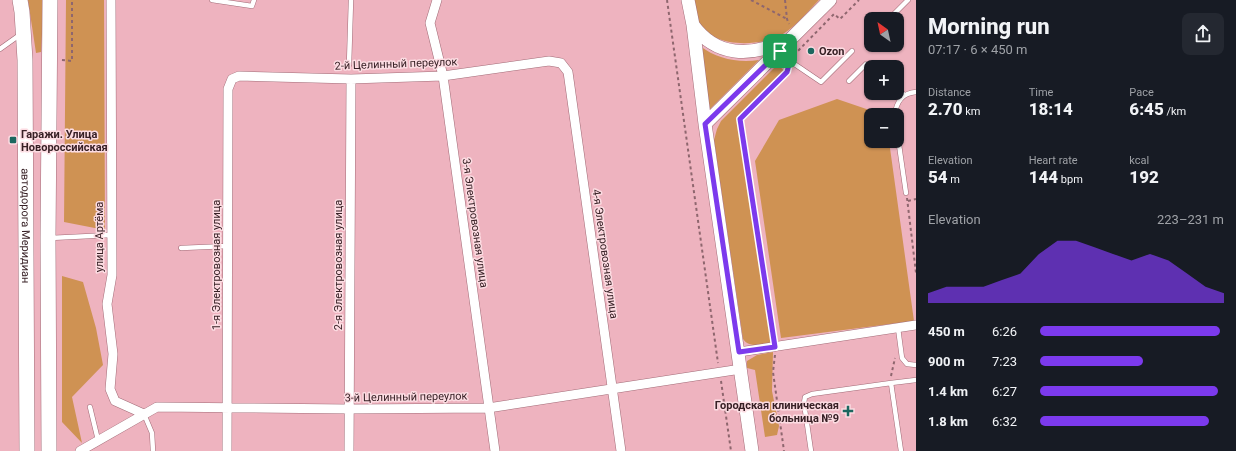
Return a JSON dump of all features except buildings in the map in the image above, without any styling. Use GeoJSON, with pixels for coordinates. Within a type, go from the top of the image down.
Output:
{"type":"FeatureCollection","features":[{"type":"Feature","properties":{"kind":"main road","name":"автодорога Меридиан"},"geometry":{"type":"LineString","coordinates":[[20,0],[24,31],[25,60],[27,451]]}},
{"type":"Feature","properties":{"kind":"main road","name":"автодорога Меридиан"},"geometry":{"type":"LineString","coordinates":[[49,451],[48,238],[50,0]]}},
{"type":"Feature","properties":{"kind":"street","name":"улица Артёма"},"geometry":{"type":"LineString","coordinates":[[111,0],[112,275],[107,304],[112,354],[110,389],[115,401],[144,414]]}},
{"type":"Feature","properties":{"kind":"street","name":"3-я Электровозная улица"},"geometry":{"type":"LineString","coordinates":[[437,0],[430,23],[443,76],[495,451]]}},
{"type":"Feature","properties":{"kind":"street"},"geometry":{"type":"LineString","coordinates":[[688,0],[693,25],[705,124],[739,352],[752,451]]}},
{"type":"Feature","properties":{"kind":"street"},"geometry":{"type":"LineString","coordinates":[[705,124],[830,0]]}},
{"type":"Feature","properties":{"kind":"street"},"geometry":{"type":"LineString","coordinates":[[693,25],[702,36],[714,45],[739,52],[765,50],[795,36]]}},
{"type":"Feature","properties":{"kind":"street","name":"2-й Целинный переулок"},"geometry":{"type":"LineString","coordinates":[[232,79],[239,76],[351,79],[443,76],[549,61],[561,63]]}},
{"type":"Feature","properties":{"kind":"street","name":"4-я Электровозная улица"},"geometry":{"type":"LineString","coordinates":[[561,63],[568,72],[620,451]]}},
{"type":"Feature","properties":{"kind":"street","name":"1-я Электровозная улица"},"geometry":{"type":"LineString","coordinates":[[227,451],[228,89],[232,79]]}},
{"type":"Feature","properties":{"kind":"street","name":"2-я Электровозная улица"},"geometry":{"type":"LineString","coordinates":[[349,451],[351,79]]}},
{"type":"Feature","properties":{"kind":"street"},"geometry":{"type":"LineString","coordinates":[[739,352],[916,325]]}},
{"type":"Feature","properties":{"kind":"street","name":"3-й Целинный переулок"},"geometry":{"type":"LineString","coordinates":[[80,451],[157,407],[349,409],[488,408],[741,369]]}},
{"type":"Feature","properties":{"kind":"lane"},"geometry":{"type":"LineString","coordinates":[[212,0],[252,6],[254,0]]}},
{"type":"Feature","properties":{"kind":"lane"},"geometry":{"type":"LineString","coordinates":[[349,65],[351,0]]}},
{"type":"Feature","properties":{"kind":"lane"},"geometry":{"type":"LineString","coordinates":[[896,12],[908,0]]}},
{"type":"Feature","properties":{"kind":"lane"},"geometry":{"type":"LineString","coordinates":[[0,48],[24,31]]}},
{"type":"Feature","properties":{"kind":"lane"},"geometry":{"type":"LineString","coordinates":[[780,51],[790,61],[821,82],[852,51]]}},
{"type":"Feature","properties":{"kind":"lane"},"geometry":{"type":"LineString","coordinates":[[849,81],[864,66]]}},
{"type":"Feature","properties":{"kind":"lane"},"geometry":{"type":"LineString","coordinates":[[896,108],[905,95],[916,92]]}},
{"type":"Feature","properties":{"kind":"lane"},"geometry":{"type":"LineString","coordinates":[[899,148],[906,193]]}},
{"type":"Feature","properties":{"kind":"lane"},"geometry":{"type":"LineString","coordinates":[[48,238],[111,236]]}},
{"type":"Feature","properties":{"kind":"lane"},"geometry":{"type":"LineString","coordinates":[[181,248],[228,246]]}},
{"type":"Feature","properties":{"kind":"lane"},"geometry":{"type":"LineString","coordinates":[[898,328],[904,362],[916,365]]}},
{"type":"Feature","properties":{"kind":"lane"},"geometry":{"type":"LineString","coordinates":[[811,451],[804,403],[805,397],[812,394],[916,380]]}},
{"type":"Feature","properties":{"kind":"lane"},"geometry":{"type":"LineString","coordinates":[[891,383],[901,451]]}},
{"type":"Feature","properties":{"kind":"lane"},"geometry":{"type":"LineString","coordinates":[[90,408],[98,440]]}},
{"type":"Feature","properties":{"kind":"lane"},"geometry":{"type":"LineString","coordinates":[[144,414],[152,433],[153,451]]}},
{"type":"Feature","properties":{"kind":"path"},"geometry":{"type":"LineString","coordinates":[[60,60],[72,61],[72,0]]}},
{"type":"Feature","properties":{"kind":"path"},"geometry":{"type":"LineString","coordinates":[[667,0],[719,373],[732,451]]}},
{"type":"Feature","properties":{"kind":"path"},"geometry":{"type":"LineString","coordinates":[[751,0],[787,19]]}},
{"type":"Feature","properties":{"kind":"path"},"geometry":{"type":"LineString","coordinates":[[784,451],[773,372],[775,347],[740,119],[787,72],[790,61],[834,14],[840,19],[860,0]]}},
{"type":"Feature","properties":{"kind":"path"},"geometry":{"type":"LineString","coordinates":[[906,193],[916,273]]}},
{"type":"Feature","properties":{"kind":"path"},"geometry":{"type":"LineString","coordinates":[[907,201],[916,199]]}},
{"type":"Feature","properties":{"kind":"path"},"geometry":{"type":"LineString","coordinates":[[891,383],[896,352],[900,344]]}},
{"type":"Feature","properties":{"kind":"shaded area"},"geometry":{"type":"Polygon","coordinates":[[[28,0],[44,0],[41,52],[36,53],[28,0]]]}},
{"type":"Feature","properties":{"kind":"shaded area"},"geometry":{"type":"Polygon","coordinates":[[[66,0],[104,0],[105,230],[64,222],[66,0]]]}},
{"type":"Feature","properties":{"kind":"shaded area"},"geometry":{"type":"Polygon","coordinates":[[[694,0],[819,0],[798,22],[783,34],[763,41],[737,43],[713,37],[704,30],[697,19],[694,0]]]}},
{"type":"Feature","properties":{"kind":"shaded area"},"geometry":{"type":"Polygon","coordinates":[[[700,46],[713,54],[728,59],[743,61],[759,60],[710,109],[700,46]]]}},
{"type":"Feature","properties":{"kind":"shaded area"},"geometry":{"type":"Polygon","coordinates":[[[778,64],[784,71],[739,118],[774,342],[753,345],[749,344],[743,339],[714,140],[721,121],[778,64]]]}},
{"type":"Feature","properties":{"kind":"shaded area"},"geometry":{"type":"Polygon","coordinates":[[[837,99],[864,108],[864,148],[890,148],[914,321],[781,338],[755,161],[779,120],[837,99]]]}},
{"type":"Feature","properties":{"kind":"shaded area"},"geometry":{"type":"Polygon","coordinates":[[[62,276],[83,282],[96,328],[103,365],[72,397],[82,443],[62,422],[62,276]]]}},
{"type":"Feature","properties":{"kind":"shaded area"},"geometry":{"type":"Polygon","coordinates":[[[773,352],[772,391],[779,426],[777,435],[765,437],[755,370],[747,368],[747,361],[757,355],[773,352]]]}},
{"type":"Feature","properties":{"kind":"place","name":"Ozon"},"geometry":{"type":"Point","coordinates":[811,51]}},
{"type":"Feature","properties":{"kind":"place","name":"Гаражи. Улица Новороссийская"},"geometry":{"type":"Point","coordinates":[13,140]}},
{"type":"Feature","properties":{"kind":"place","name":"Городская клиническая больница №9"},"geometry":{"type":"Point","coordinates":[848,411]}},
{"type":"Feature","properties":{"kind":"route"},"geometry":{"type":"LineString","coordinates":[[780,51],[790,61],[787,72],[740,119],[775,347],[739,352],[705,124],[780,51]]}}]}
